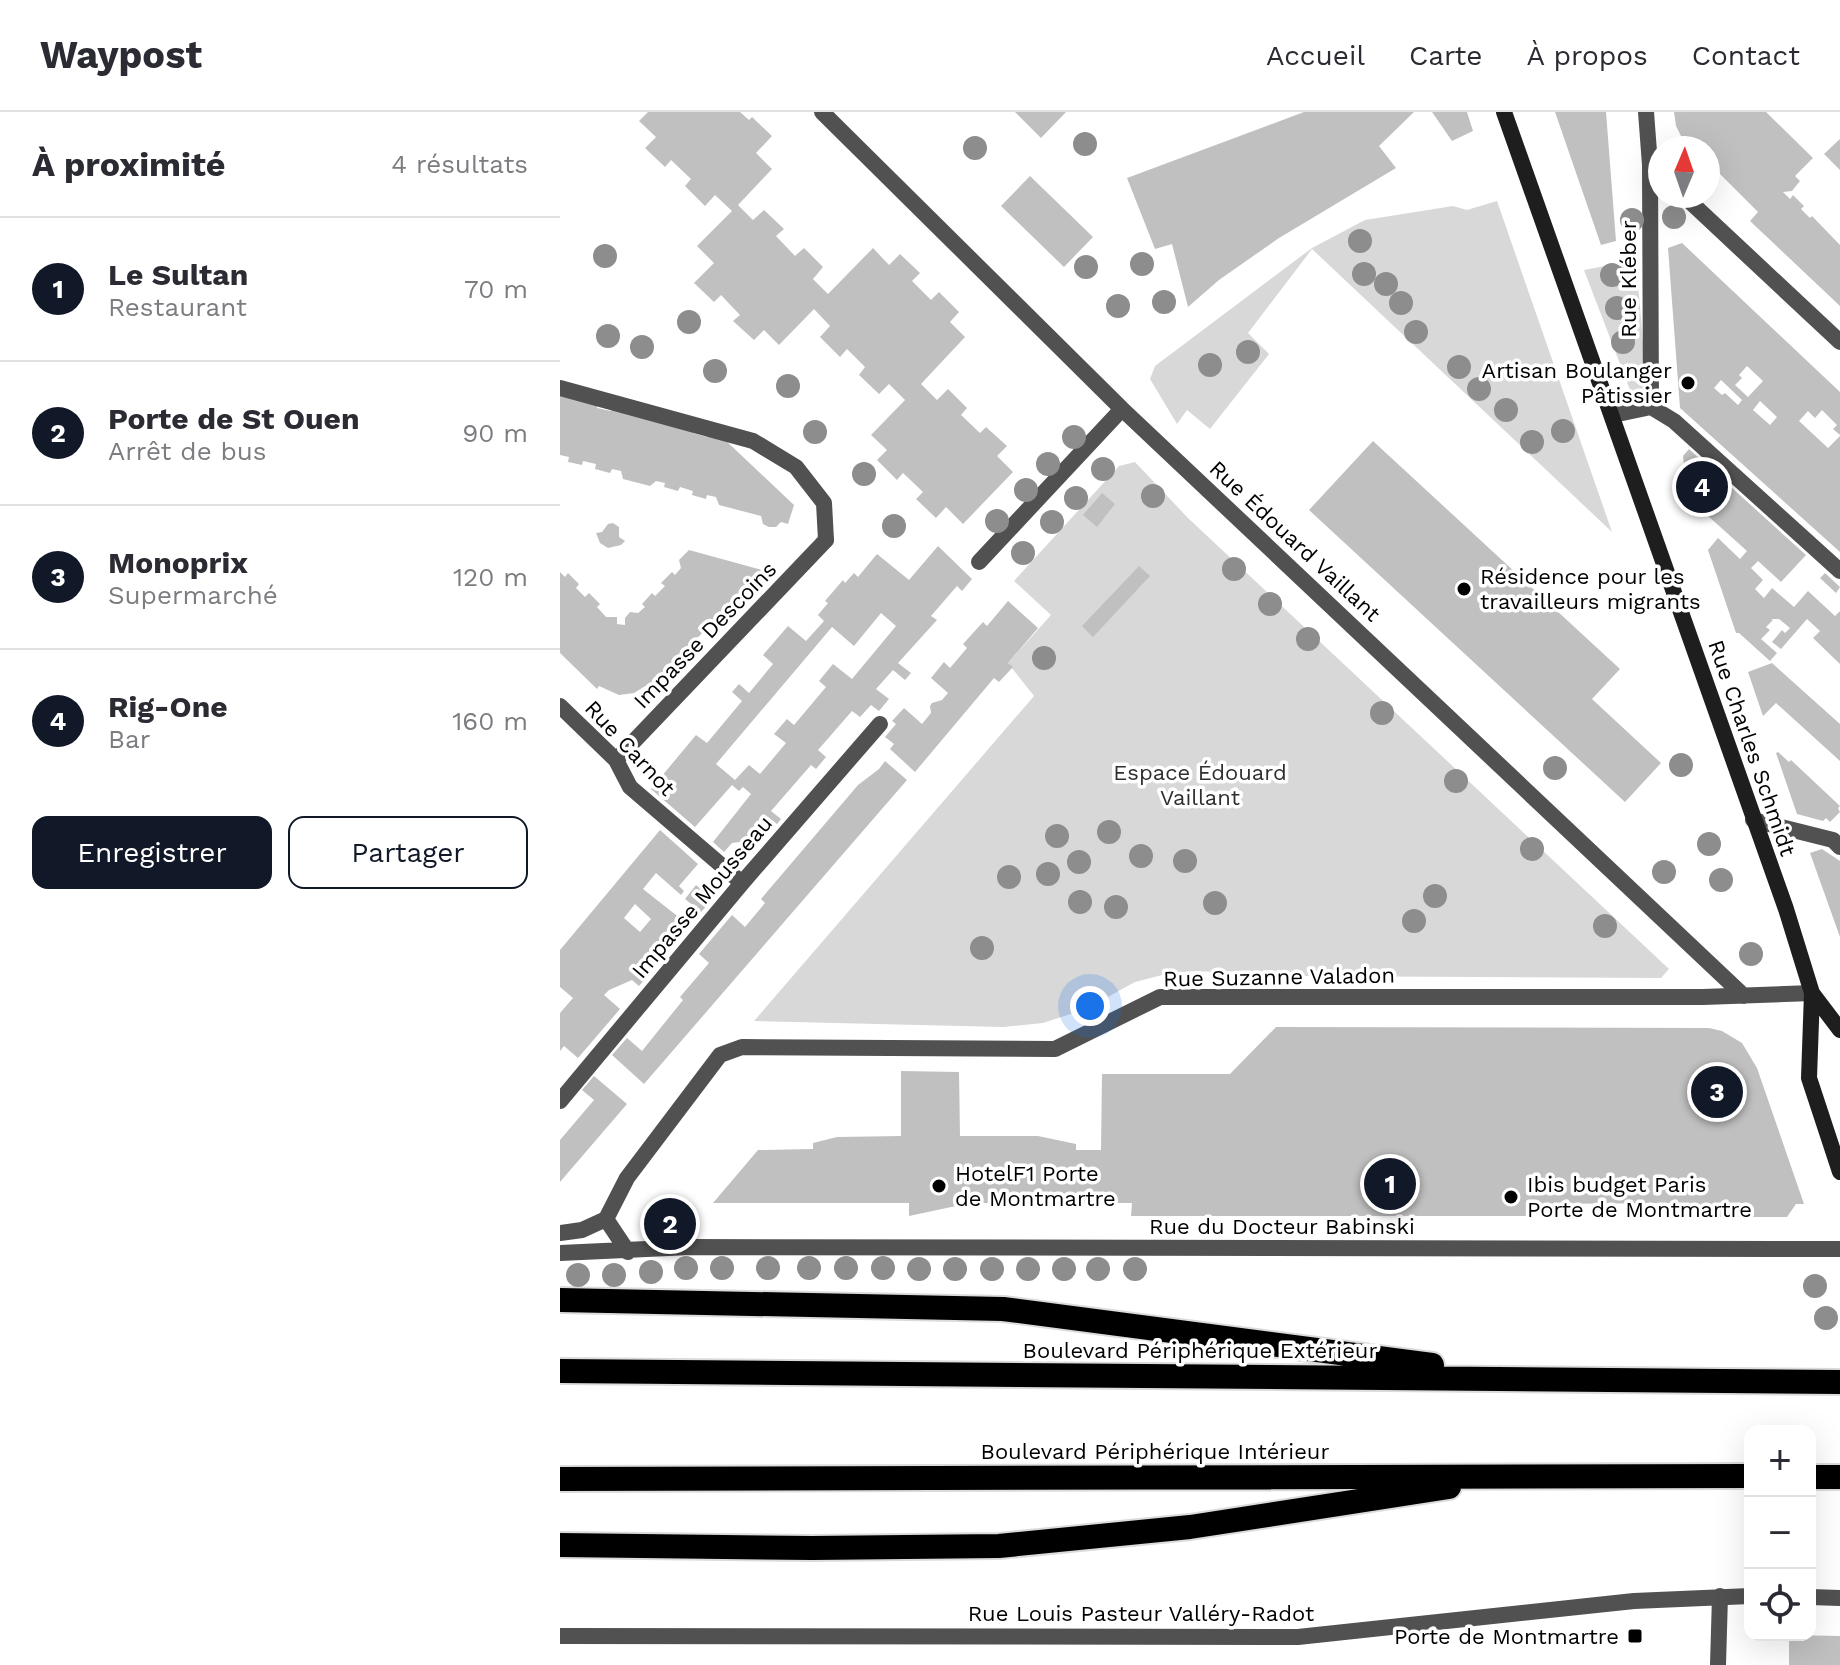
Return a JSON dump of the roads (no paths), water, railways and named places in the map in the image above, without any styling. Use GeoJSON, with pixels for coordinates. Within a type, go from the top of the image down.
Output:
{"type":"FeatureCollection","features":[{"type":"Feature","properties":{"kind":"highway"},"geometry":{"type":"LineString","coordinates":[[560,1300],[1003,1309],[1550,1379]]}},
{"type":"Feature","properties":{"kind":"highway","name":"Boulevard Périphérique Extérieur"},"geometry":{"type":"LineString","coordinates":[[560,1371],[1840,1382]]}},
{"type":"Feature","properties":{"kind":"highway"},"geometry":{"type":"LineString","coordinates":[[560,1545],[812,1548],[999,1546],[1190,1527],[1530,1475]]}},
{"type":"Feature","properties":{"kind":"highway","name":"Boulevard Périphérique Intérieur"},"geometry":{"type":"LineString","coordinates":[[560,1479],[1744,1476]]}},
{"type":"Feature","properties":{"kind":"highway"},"geometry":{"type":"LineString","coordinates":[[1816,1477],[1840,1477]]}},
{"type":"Feature","properties":{"kind":"street","name":"Rue Édouard Vaillant"},"geometry":{"type":"LineString","coordinates":[[822,112],[1122,409],[1744,996]]}},
{"type":"Feature","properties":{"kind":"street","name":"Rue Charles Schmidt"},"geometry":{"type":"LineString","coordinates":[[1504,112],[1786,909],[1812,993],[1809,1078],[1839,1162]]}},
{"type":"Feature","properties":{"kind":"street","name":"Rue Kléber"},"geometry":{"type":"LineString","coordinates":[[1646,112],[1650,136]]}},
{"type":"Feature","properties":{"kind":"street","name":"Rue Kléber"},"geometry":{"type":"LineString","coordinates":[[1651,407],[1654,208]]}},
{"type":"Feature","properties":{"kind":"street"},"geometry":{"type":"LineString","coordinates":[[1697,208],[1840,342]]}},
{"type":"Feature","properties":{"kind":"street","name":"Impasse Descoins"},"geometry":{"type":"LineString","coordinates":[[560,388],[753,441],[796,467],[824,503],[826,540],[616,760]]}},
{"type":"Feature","properties":{"kind":"street"},"geometry":{"type":"LineString","coordinates":[[1613,415],[1651,407],[1674,421],[1840,571]]}},
{"type":"Feature","properties":{"kind":"street"},"geometry":{"type":"LineString","coordinates":[[979,562],[1122,409]]}},
{"type":"Feature","properties":{"kind":"street","name":"Rue Carnot"},"geometry":{"type":"LineString","coordinates":[[560,706],[616,760],[630,787],[742,883]]}},
{"type":"Feature","properties":{"kind":"street","name":"Impasse Mousseau"},"geometry":{"type":"LineString","coordinates":[[560,1101],[880,724]]}},
{"type":"Feature","properties":{"kind":"street"},"geometry":{"type":"LineString","coordinates":[[1753,820],[1833,840],[1840,847]]}},
{"type":"Feature","properties":{"kind":"street","name":"Rue Charles Schmidt"},"geometry":{"type":"LineString","coordinates":[[1812,993],[1840,1030]]}},
{"type":"Feature","properties":{"kind":"street","name":"Rue Suzanne Valadon"},"geometry":{"type":"LineString","coordinates":[[606,1219],[627,1178],[720,1055],[742,1047],[1055,1049],[1160,997],[1744,996],[1812,993]]}},
{"type":"Feature","properties":{"kind":"street"},"geometry":{"type":"LineString","coordinates":[[560,1233],[582,1230],[606,1219],[628,1252]]}},
{"type":"Feature","properties":{"kind":"street","name":"Rue du Docteur Babinski"},"geometry":{"type":"LineString","coordinates":[[560,1253],[690,1247],[1840,1249]]}},
{"type":"Feature","properties":{"kind":"street"},"geometry":{"type":"LineString","coordinates":[[1718,1665],[1720,1596]]}},
{"type":"Feature","properties":{"kind":"street","name":"Rue Louis Pasteur Valléry-Radot"},"geometry":{"type":"LineString","coordinates":[[560,1636],[1298,1637],[1634,1601],[1744,1596]]}},
{"type":"Feature","properties":{"kind":"street"},"geometry":{"type":"LineString","coordinates":[[1816,1597],[1840,1598]]}},
{"type":"Feature","properties":{"kind":"place","name":"Artisan Boulanger Pâtissier"},"geometry":{"type":"Point","coordinates":[1688,383]}},
{"type":"Feature","properties":{"kind":"place","name":"Rig-One"},"geometry":{"type":"Point","coordinates":[1702,487]}},
{"type":"Feature","properties":{"kind":"place","name":"Résidence pour les travailleurs migrants"},"geometry":{"type":"Point","coordinates":[1464,589]}},
{"type":"Feature","properties":{"kind":"place","name":"Monoprix"},"geometry":{"type":"Point","coordinates":[1717,1092]}},
{"type":"Feature","properties":{"kind":"place","name":"Le Sultan"},"geometry":{"type":"Point","coordinates":[1390,1184]}},
{"type":"Feature","properties":{"kind":"place","name":"HotelF1 Porte de Montmartre"},"geometry":{"type":"Point","coordinates":[939,1186]}},
{"type":"Feature","properties":{"kind":"place","name":"Ibis budget Paris Porte de Montmartre"},"geometry":{"type":"Point","coordinates":[1511,1197]}},
{"type":"Feature","properties":{"kind":"place","name":"Porte de St Ouen"},"geometry":{"type":"Point","coordinates":[670,1224]}},
{"type":"Feature","properties":{"kind":"place","name":"Porte de Montmartre"},"geometry":{"type":"Point","coordinates":[1635,1636]}},
{"type":"Feature","properties":{"kind":"park label","name":"Espace Édouard Vaillant"},"geometry":{"type":"Point","coordinates":[1200,784]}}]}
